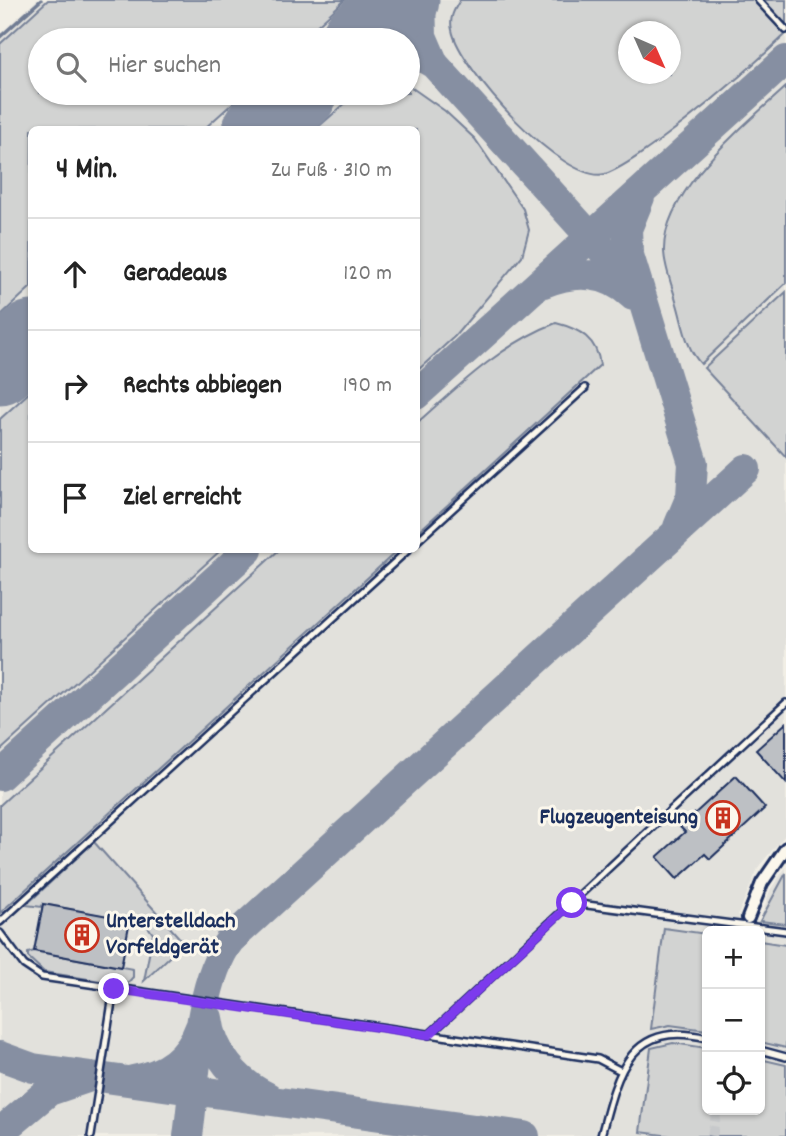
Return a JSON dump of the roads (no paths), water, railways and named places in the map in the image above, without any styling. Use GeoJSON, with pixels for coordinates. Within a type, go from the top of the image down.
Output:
{"type":"FeatureCollection","features":[{"type":"Feature","properties":{"kind":"street"},"geometry":{"type":"LineString","coordinates":[[748,918],[762,883],[786,848]]}},
{"type":"Feature","properties":{"kind":"lane"},"geometry":{"type":"LineString","coordinates":[[758,0],[786,30]]}},
{"type":"Feature","properties":{"kind":"lane"},"geometry":{"type":"LineString","coordinates":[[420,538],[585,388]]}},
{"type":"Feature","properties":{"kind":"lane"},"geometry":{"type":"LineString","coordinates":[[0,922],[405,553]]}},
{"type":"Feature","properties":{"kind":"lane"},"geometry":{"type":"LineString","coordinates":[[429,1035],[786,703]]}},
{"type":"Feature","properties":{"kind":"lane"},"geometry":{"type":"LineString","coordinates":[[572,903],[786,931]]}},
{"type":"Feature","properties":{"kind":"lane"},"geometry":{"type":"LineString","coordinates":[[0,933],[35,975],[114,989],[598,1059],[621,1071]]}},
{"type":"Feature","properties":{"kind":"lane"},"geometry":{"type":"LineString","coordinates":[[91,1136],[114,989]]}},
{"type":"Feature","properties":{"kind":"lane"},"geometry":{"type":"LineString","coordinates":[[601,1136],[621,1071],[632,1054],[650,1037],[676,1033],[702,1037]]}},
{"type":"Feature","properties":{"kind":"lane"},"geometry":{"type":"LineString","coordinates":[[765,1051],[786,1057]]}},
{"type":"Feature","properties":{"kind":"waterway"},"geometry":{"type":"LineString","coordinates":[[0,37],[41,0]]}},
{"type":"Feature","properties":{"kind":"tunnel"},"geometry":{"type":"LineString","coordinates":[[712,1136],[716,1115]]}},
{"type":"Feature","properties":{"kind":"place","name":"Flugzeugenteisung"},"geometry":{"type":"Point","coordinates":[723,818]}},
{"type":"Feature","properties":{"kind":"place","name":"Unterstelldach Vorfeldgerät"},"geometry":{"type":"Point","coordinates":[82,935]}}]}
